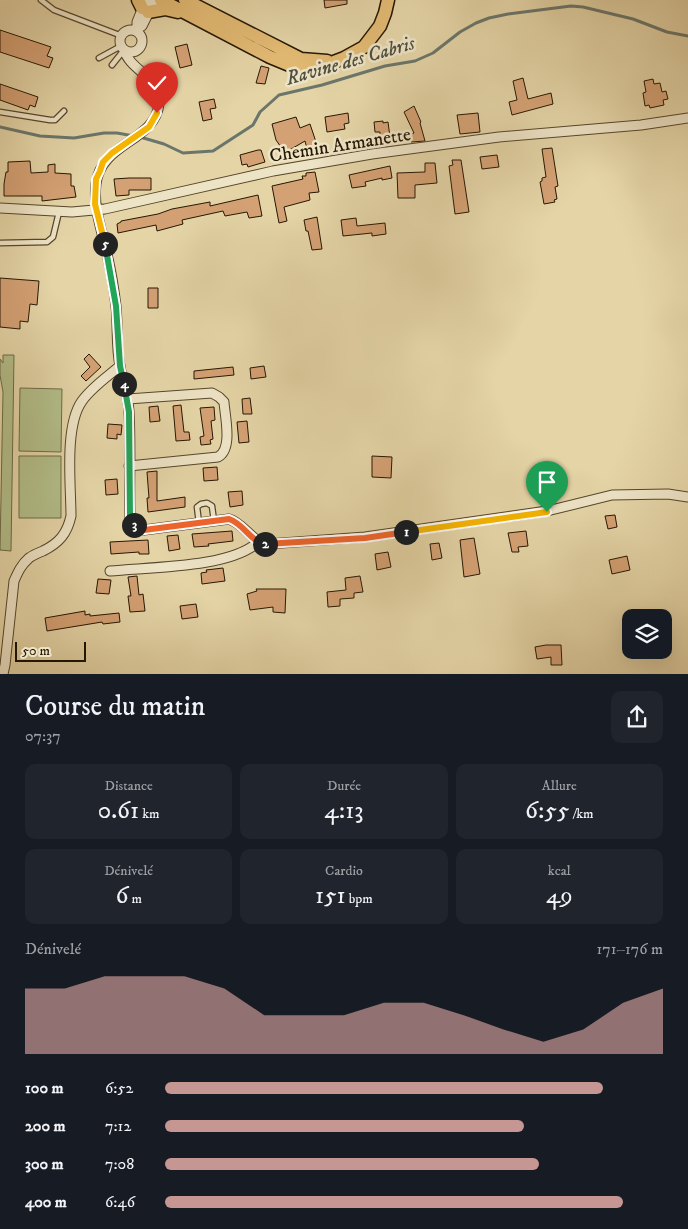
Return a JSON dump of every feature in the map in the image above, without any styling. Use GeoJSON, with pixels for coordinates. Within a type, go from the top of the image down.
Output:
{"type":"FeatureCollection","features":[{"type":"Feature","properties":{"kind":"main road"},"geometry":{"type":"LineString","coordinates":[[161,0],[298,69],[318,68],[344,58],[364,47],[380,26],[388,0]]}},
{"type":"Feature","properties":{"kind":"main road"},"geometry":{"type":"LineString","coordinates":[[190,3],[301,59],[332,62]]}},
{"type":"Feature","properties":{"kind":"main road"},"geometry":{"type":"LineString","coordinates":[[144,5],[165,9],[196,19]]}},
{"type":"Feature","properties":{"kind":"street"},"geometry":{"type":"LineString","coordinates":[[123,48],[133,53],[141,46],[142,39],[136,29],[137,22],[144,5],[154,0]]}},
{"type":"Feature","properties":{"kind":"street"},"geometry":{"type":"LineString","coordinates":[[178,0],[190,3]]}},
{"type":"Feature","properties":{"kind":"street"},"geometry":{"type":"LineString","coordinates":[[136,29],[126,32],[120,41],[126,56],[149,77],[159,94],[157,113],[149,127],[112,153],[103,162],[96,179],[96,210],[112,279],[116,306],[120,366],[128,399],[130,516],[135,526],[144,530],[229,519],[235,521],[258,542],[268,544],[365,538],[547,512],[612,495],[668,494],[688,497]]}},
{"type":"Feature","properties":{"kind":"street"},"geometry":{"type":"LineString","coordinates":[[138,50],[139,62],[143,72]]}},
{"type":"Feature","properties":{"kind":"street","name":"Chemin Armanette"},"geometry":{"type":"LineString","coordinates":[[0,208],[59,212],[96,210],[138,203],[274,171],[372,154],[499,137],[641,126],[688,118]]}},
{"type":"Feature","properties":{"kind":"street"},"geometry":{"type":"LineString","coordinates":[[3,674],[14,581],[19,569],[30,556],[52,547],[63,537],[69,528],[71,516],[70,441],[81,402],[120,366]]}},
{"type":"Feature","properties":{"kind":"street"},"geometry":{"type":"LineString","coordinates":[[128,399],[212,393],[224,402],[227,446],[224,453],[218,457],[129,466]]}},
{"type":"Feature","properties":{"kind":"street"},"geometry":{"type":"LineString","coordinates":[[110,571],[226,559],[249,550],[258,542]]}},
{"type":"Feature","properties":{"kind":"lane"},"geometry":{"type":"LineString","coordinates":[[41,0],[54,10],[122,36]]}},
{"type":"Feature","properties":{"kind":"lane"},"geometry":{"type":"LineString","coordinates":[[99,58],[123,48]]}},
{"type":"Feature","properties":{"kind":"lane"},"geometry":{"type":"LineString","coordinates":[[112,65],[123,48]]}},
{"type":"Feature","properties":{"kind":"lane"},"geometry":{"type":"LineString","coordinates":[[0,112],[55,120],[64,111]]}},
{"type":"Feature","properties":{"kind":"lane"},"geometry":{"type":"LineString","coordinates":[[0,242],[47,242],[53,237],[59,212]]}},
{"type":"Feature","properties":{"kind":"lane"},"geometry":{"type":"LineString","coordinates":[[199,524],[197,507],[201,504],[207,503],[212,506],[214,521]]}},
{"type":"Feature","properties":{"kind":"green space"},"geometry":{"type":"Polygon","coordinates":[[[3,355],[14,355],[11,551],[0,550],[3,392],[0,359],[3,363],[3,355]]]}},
{"type":"Feature","properties":{"kind":"green space"},"geometry":{"type":"Polygon","coordinates":[[[20,388],[62,389],[61,452],[19,451],[20,388]]]}},
{"type":"Feature","properties":{"kind":"green space"},"geometry":{"type":"Polygon","coordinates":[[[19,456],[61,456],[61,518],[19,518],[19,456]]]}},
{"type":"Feature","properties":{"kind":"building"},"geometry":{"type":"Polygon","coordinates":[[[324,0],[347,0],[347,4],[325,8],[324,0]]]}},
{"type":"Feature","properties":{"kind":"building"},"geometry":{"type":"Polygon","coordinates":[[[0,30],[51,47],[47,56],[53,58],[49,68],[0,52],[0,30]]]}},
{"type":"Feature","properties":{"kind":"building"},"geometry":{"type":"Polygon","coordinates":[[[187,44],[192,65],[180,68],[175,47],[187,44]]]}},
{"type":"Feature","properties":{"kind":"building"},"geometry":{"type":"Polygon","coordinates":[[[261,66],[269,68],[265,84],[256,83],[261,66]]]}},
{"type":"Feature","properties":{"kind":"building"},"geometry":{"type":"Polygon","coordinates":[[[523,78],[528,99],[551,93],[553,104],[512,115],[509,102],[517,100],[513,81],[523,78]]]}},
{"type":"Feature","properties":{"kind":"building"},"geometry":{"type":"Polygon","coordinates":[[[653,79],[654,84],[660,83],[662,92],[666,91],[668,99],[663,100],[664,105],[650,108],[649,105],[645,106],[643,93],[646,92],[644,81],[653,79]]]}},
{"type":"Feature","properties":{"kind":"building"},"geometry":{"type":"Polygon","coordinates":[[[0,84],[38,97],[35,107],[30,105],[28,110],[0,100],[0,84]]]}},
{"type":"Feature","properties":{"kind":"building"},"geometry":{"type":"Polygon","coordinates":[[[214,99],[216,108],[210,109],[212,119],[203,121],[199,102],[214,99]]]}},
{"type":"Feature","properties":{"kind":"building"},"geometry":{"type":"Polygon","coordinates":[[[414,106],[421,122],[425,141],[411,142],[409,135],[414,133],[404,112],[414,106]]]}},
{"type":"Feature","properties":{"kind":"building"},"geometry":{"type":"Polygon","coordinates":[[[348,113],[349,123],[344,124],[345,129],[327,132],[325,117],[348,113]]]}},
{"type":"Feature","properties":{"kind":"building"},"geometry":{"type":"Polygon","coordinates":[[[478,113],[480,132],[460,134],[457,115],[478,113]]]}},
{"type":"Feature","properties":{"kind":"building"},"geometry":{"type":"Polygon","coordinates":[[[296,117],[300,128],[310,124],[320,154],[309,157],[305,141],[286,152],[276,140],[272,124],[296,117]]]}},
{"type":"Feature","properties":{"kind":"building"},"geometry":{"type":"Polygon","coordinates":[[[383,121],[383,123],[388,122],[390,137],[380,137],[380,132],[375,132],[374,122],[383,121]]]}},
{"type":"Feature","properties":{"kind":"building"},"geometry":{"type":"Polygon","coordinates":[[[552,148],[558,186],[555,187],[557,199],[554,200],[555,202],[544,204],[540,182],[542,178],[546,177],[542,149],[552,148]]]}},
{"type":"Feature","properties":{"kind":"building"},"geometry":{"type":"Polygon","coordinates":[[[261,150],[265,162],[248,167],[247,164],[242,165],[240,155],[261,150]]]}},
{"type":"Feature","properties":{"kind":"building"},"geometry":{"type":"Polygon","coordinates":[[[497,155],[499,167],[482,169],[480,157],[497,155]]]}},
{"type":"Feature","properties":{"kind":"building"},"geometry":{"type":"Polygon","coordinates":[[[452,160],[461,160],[469,212],[455,214],[449,166],[453,165],[452,160]]]}},
{"type":"Feature","properties":{"kind":"building"},"geometry":{"type":"Polygon","coordinates":[[[30,161],[31,173],[48,172],[48,165],[55,164],[55,173],[71,174],[71,186],[74,186],[76,197],[42,201],[42,196],[4,196],[8,162],[30,161]]]}},
{"type":"Feature","properties":{"kind":"building"},"geometry":{"type":"Polygon","coordinates":[[[425,163],[435,163],[437,183],[415,185],[415,198],[398,198],[397,173],[425,172],[425,163]]]}},
{"type":"Feature","properties":{"kind":"building"},"geometry":{"type":"Polygon","coordinates":[[[390,166],[392,178],[365,182],[366,186],[352,188],[349,175],[390,166]]]}},
{"type":"Feature","properties":{"kind":"building"},"geometry":{"type":"Polygon","coordinates":[[[315,172],[319,192],[309,193],[310,200],[284,207],[287,221],[279,223],[272,186],[303,179],[302,176],[306,176],[306,173],[315,172]]]}},
{"type":"Feature","properties":{"kind":"building"},"geometry":{"type":"Polygon","coordinates":[[[151,178],[151,190],[129,190],[129,195],[116,196],[114,179],[151,178]]]}},
{"type":"Feature","properties":{"kind":"building"},"geometry":{"type":"Polygon","coordinates":[[[258,195],[262,216],[249,218],[247,212],[225,216],[223,211],[182,220],[183,224],[157,231],[156,225],[118,233],[117,224],[121,221],[158,214],[172,209],[210,202],[210,206],[258,195]]]}},
{"type":"Feature","properties":{"kind":"building"},"geometry":{"type":"Polygon","coordinates":[[[317,217],[322,249],[312,250],[304,220],[317,217]]]}},
{"type":"Feature","properties":{"kind":"building"},"geometry":{"type":"Polygon","coordinates":[[[356,218],[357,226],[385,223],[386,234],[372,236],[372,233],[343,236],[341,220],[356,218]]]}},
{"type":"Feature","properties":{"kind":"building"},"geometry":{"type":"Polygon","coordinates":[[[0,278],[39,281],[37,305],[30,304],[28,322],[20,321],[20,329],[0,327],[0,278]]]}},
{"type":"Feature","properties":{"kind":"building"},"geometry":{"type":"Polygon","coordinates":[[[148,288],[158,288],[158,308],[148,308],[148,288]]]}},
{"type":"Feature","properties":{"kind":"building"},"geometry":{"type":"Polygon","coordinates":[[[89,354],[101,367],[86,381],[81,376],[90,367],[84,359],[89,354]]]}},
{"type":"Feature","properties":{"kind":"building"},"geometry":{"type":"Polygon","coordinates":[[[264,366],[266,377],[251,379],[250,368],[264,366]]]}},
{"type":"Feature","properties":{"kind":"building"},"geometry":{"type":"Polygon","coordinates":[[[233,367],[234,375],[194,379],[194,371],[233,367]]]}},
{"type":"Feature","properties":{"kind":"building"},"geometry":{"type":"Polygon","coordinates":[[[250,398],[252,414],[243,414],[242,399],[250,398]]]}},
{"type":"Feature","properties":{"kind":"building"},"geometry":{"type":"Polygon","coordinates":[[[181,405],[184,432],[189,432],[190,440],[176,441],[173,406],[181,405]]]}},
{"type":"Feature","properties":{"kind":"building"},"geometry":{"type":"Polygon","coordinates":[[[158,406],[160,421],[150,422],[149,407],[158,406]]]}},
{"type":"Feature","properties":{"kind":"building"},"geometry":{"type":"Polygon","coordinates":[[[214,407],[215,420],[211,421],[213,439],[210,440],[211,444],[201,445],[200,437],[204,436],[200,408],[214,407]]]}},
{"type":"Feature","properties":{"kind":"building"},"geometry":{"type":"Polygon","coordinates":[[[247,421],[249,442],[239,443],[237,422],[247,421]]]}},
{"type":"Feature","properties":{"kind":"building"},"geometry":{"type":"Polygon","coordinates":[[[108,424],[122,425],[121,435],[117,434],[117,439],[107,438],[108,424]]]}},
{"type":"Feature","properties":{"kind":"building"},"geometry":{"type":"Polygon","coordinates":[[[372,456],[392,457],[391,478],[372,477],[372,456]]]}},
{"type":"Feature","properties":{"kind":"building"},"geometry":{"type":"Polygon","coordinates":[[[217,467],[218,480],[204,481],[203,468],[217,467]]]}},
{"type":"Feature","properties":{"kind":"building"},"geometry":{"type":"Polygon","coordinates":[[[157,471],[157,501],[185,497],[185,507],[148,512],[147,472],[157,471]]]}},
{"type":"Feature","properties":{"kind":"building"},"geometry":{"type":"Polygon","coordinates":[[[117,479],[118,494],[106,495],[105,480],[117,479]]]}},
{"type":"Feature","properties":{"kind":"building"},"geometry":{"type":"Polygon","coordinates":[[[242,491],[243,505],[230,507],[228,492],[242,491]]]}},
{"type":"Feature","properties":{"kind":"building"},"geometry":{"type":"Polygon","coordinates":[[[615,515],[617,527],[608,529],[605,516],[615,515]]]}},
{"type":"Feature","properties":{"kind":"building"},"geometry":{"type":"Polygon","coordinates":[[[232,531],[233,541],[194,547],[192,534],[232,531]]]}},
{"type":"Feature","properties":{"kind":"building"},"geometry":{"type":"Polygon","coordinates":[[[526,531],[528,546],[518,547],[519,552],[512,552],[508,533],[526,531]]]}},
{"type":"Feature","properties":{"kind":"building"},"geometry":{"type":"Polygon","coordinates":[[[178,535],[180,549],[169,551],[167,536],[178,535]]]}},
{"type":"Feature","properties":{"kind":"building"},"geometry":{"type":"Polygon","coordinates":[[[474,538],[480,574],[464,577],[460,540],[474,538]]]}},
{"type":"Feature","properties":{"kind":"building"},"geometry":{"type":"Polygon","coordinates":[[[148,540],[149,554],[139,554],[139,552],[111,554],[110,542],[148,540]]]}},
{"type":"Feature","properties":{"kind":"building"},"geometry":{"type":"Polygon","coordinates":[[[439,543],[442,558],[432,560],[430,544],[439,543]]]}},
{"type":"Feature","properties":{"kind":"building"},"geometry":{"type":"Polygon","coordinates":[[[388,552],[391,567],[377,570],[375,554],[388,552]]]}},
{"type":"Feature","properties":{"kind":"building"},"geometry":{"type":"Polygon","coordinates":[[[627,556],[630,570],[612,574],[609,560],[627,556]]]}},
{"type":"Feature","properties":{"kind":"building"},"geometry":{"type":"Polygon","coordinates":[[[223,568],[225,581],[202,584],[201,573],[207,572],[206,570],[223,568]]]}},
{"type":"Feature","properties":{"kind":"building"},"geometry":{"type":"Polygon","coordinates":[[[137,576],[139,595],[143,594],[145,611],[130,612],[128,596],[131,596],[128,577],[137,576]]]}},
{"type":"Feature","properties":{"kind":"building"},"geometry":{"type":"Polygon","coordinates":[[[360,576],[363,592],[354,593],[354,598],[340,599],[340,606],[328,607],[327,592],[346,590],[345,578],[360,576]]]}},
{"type":"Feature","properties":{"kind":"building"},"geometry":{"type":"Polygon","coordinates":[[[98,579],[111,580],[109,594],[96,593],[98,579]]]}},
{"type":"Feature","properties":{"kind":"building"},"geometry":{"type":"Polygon","coordinates":[[[256,589],[286,589],[285,613],[273,612],[273,607],[250,610],[247,594],[257,591],[256,589]]]}},
{"type":"Feature","properties":{"kind":"building"},"geometry":{"type":"Polygon","coordinates":[[[196,604],[198,617],[182,619],[180,606],[196,604]]]}},
{"type":"Feature","properties":{"kind":"building"},"geometry":{"type":"Polygon","coordinates":[[[85,611],[85,615],[90,614],[90,616],[119,613],[120,622],[103,624],[102,622],[47,631],[45,618],[85,611]]]}},
{"type":"Feature","properties":{"kind":"building"},"geometry":{"type":"Polygon","coordinates":[[[561,645],[562,665],[551,665],[551,657],[537,659],[535,647],[561,645]]]}},
{"type":"Feature","properties":{"kind":"waterway","name":"Ravine des Cabris"},"geometry":{"type":"LineString","coordinates":[[140,137],[164,144],[183,153],[213,151],[253,125],[260,112],[279,95],[322,85],[385,66],[415,61],[433,53],[460,32],[476,23],[508,14],[571,6],[583,7],[633,19],[667,32],[688,36]]}},
{"type":"Feature","properties":{"kind":"waterway","name":"Ravine des Cabris"},"geometry":{"type":"LineString","coordinates":[[0,127],[40,136],[74,138],[104,133],[134,136]]}},
{"type":"Feature","properties":{"kind":"route"},"geometry":{"type":"LineString","coordinates":[[157,113],[149,127],[112,153],[103,162],[96,179],[95,190],[98,222],[108,254],[112,279],[116,306],[120,366],[128,399],[130,516],[135,526],[144,530],[229,519],[240,525],[254,540],[268,544],[365,538],[547,512]]}}]}
